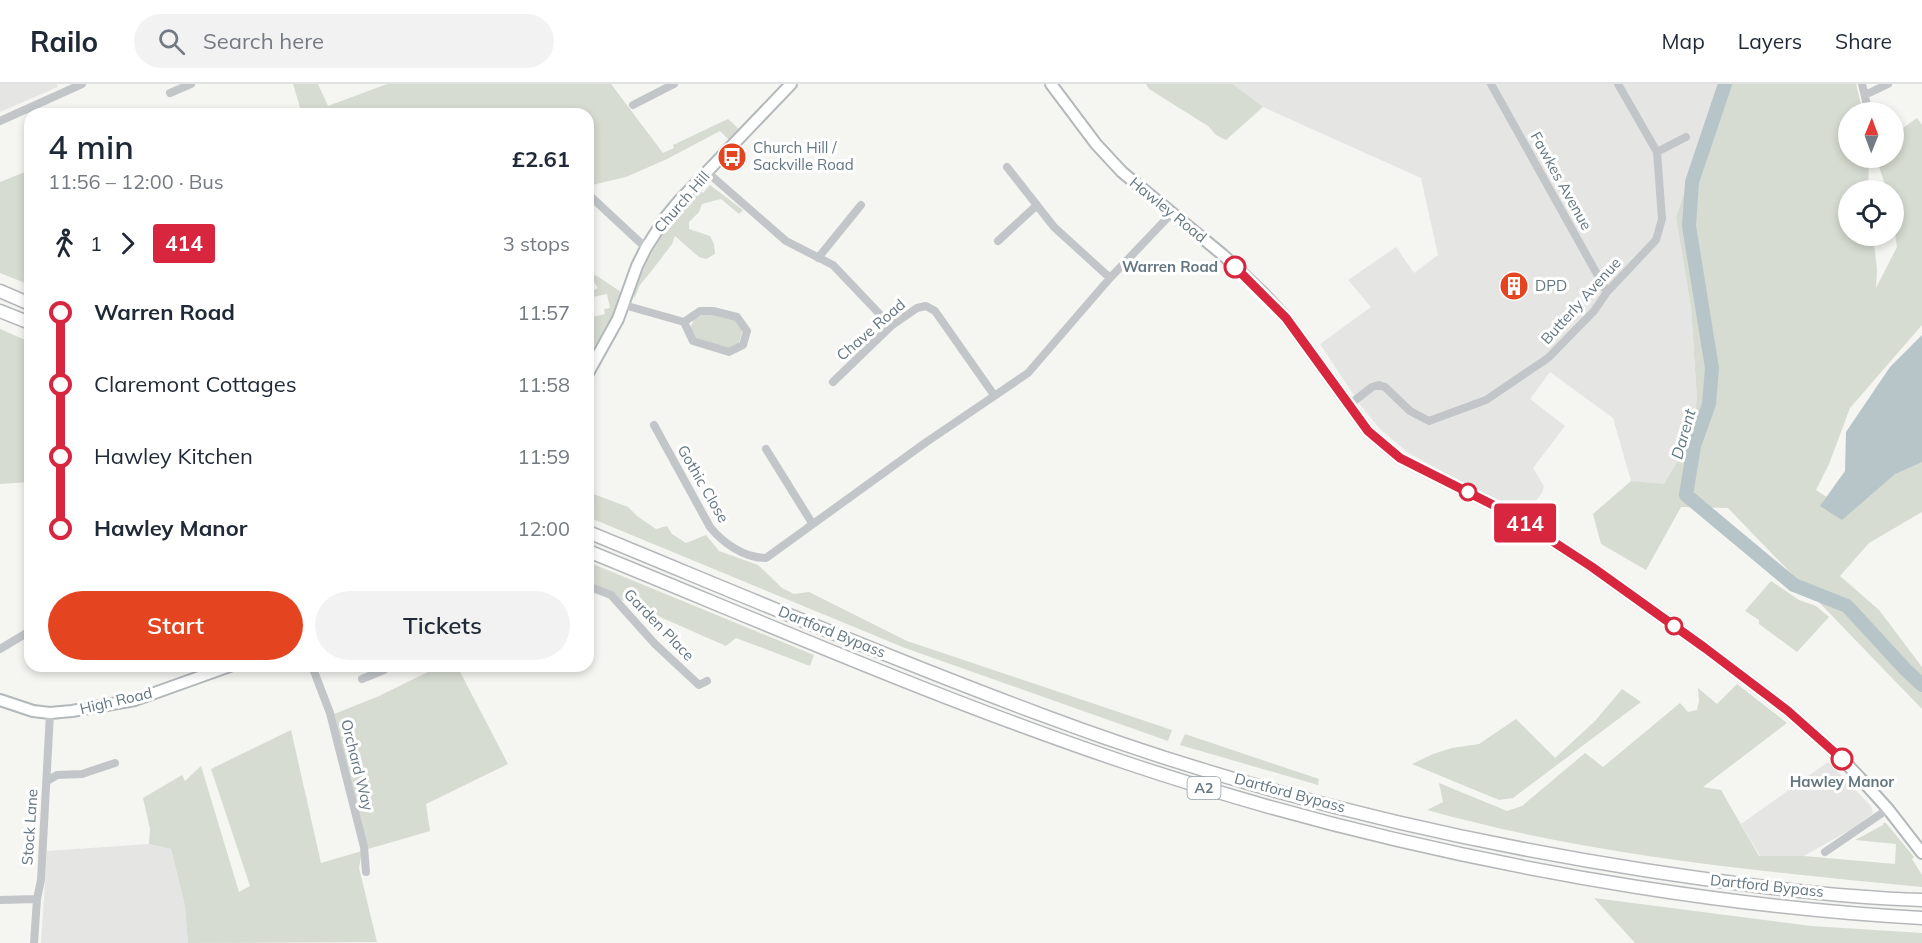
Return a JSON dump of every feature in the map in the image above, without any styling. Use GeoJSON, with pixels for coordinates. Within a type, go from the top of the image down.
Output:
{"type":"FeatureCollection","features":[{"type":"Feature","properties":{"kind":"highway"},"geometry":{"type":"LineString","coordinates":[[0,291],[24,301]]}},
{"type":"Feature","properties":{"kind":"highway"},"geometry":{"type":"LineString","coordinates":[[0,311],[24,321]]}},
{"type":"Feature","properties":{"kind":"highway","name":"Dartford Bypass"},"geometry":{"type":"LineString","coordinates":[[594,534],[1043,716],[1191,766],[1317,802],[1444,833],[1566,857],[1707,880],[1922,900]]}},
{"type":"Feature","properties":{"kind":"highway","name":"Dartford Bypass"},"geometry":{"type":"LineString","coordinates":[[594,553],[958,702],[1057,739],[1187,783],[1312,819],[1445,852],[1566,876],[1706,898],[1922,918]]}},
{"type":"Feature","properties":{"kind":"main road","name":"Church Hill"},"geometry":{"type":"LineString","coordinates":[[594,363],[624,304],[646,248],[672,210],[791,84]]}},
{"type":"Feature","properties":{"kind":"main road","name":"Hawley Road"},"geometry":{"type":"LineString","coordinates":[[1051,84],[1096,144],[1122,172],[1223,255],[1286,318],[1368,431],[1400,458],[1511,514],[1592,567],[1788,711],[1842,759],[1888,809],[1922,853]]}},
{"type":"Feature","properties":{"kind":"main road","name":"High Road"},"geometry":{"type":"LineString","coordinates":[[0,700],[33,711],[50,713],[72,711],[135,700],[213,672]]}},
{"type":"Feature","properties":{"kind":"street"},"geometry":{"type":"LineString","coordinates":[[29,108],[82,84]]}},
{"type":"Feature","properties":{"kind":"street"},"geometry":{"type":"LineString","coordinates":[[170,93],[191,84]]}},
{"type":"Feature","properties":{"kind":"street"},"geometry":{"type":"LineString","coordinates":[[633,105],[674,84]]}},
{"type":"Feature","properties":{"kind":"street","name":"Fawkes Avenue"},"geometry":{"type":"LineString","coordinates":[[1491,84],[1607,292]]}},
{"type":"Feature","properties":{"kind":"street","name":"Butterly Avenue"},"geometry":{"type":"LineString","coordinates":[[1349,405],[1372,387],[1379,385],[1385,387],[1410,411],[1429,421],[1486,400],[1548,358],[1594,311],[1607,292],[1656,240],[1662,219],[1657,152],[1618,84]]}},
{"type":"Feature","properties":{"kind":"street"},"geometry":{"type":"LineString","coordinates":[[1862,84],[1866,102]]}},
{"type":"Feature","properties":{"kind":"street"},"geometry":{"type":"LineString","coordinates":[[1865,95],[1888,84]]}},
{"type":"Feature","properties":{"kind":"street"},"geometry":{"type":"LineString","coordinates":[[0,121],[24,110]]}},
{"type":"Feature","properties":{"kind":"street"},"geometry":{"type":"LineString","coordinates":[[1657,152],[1686,137]]}},
{"type":"Feature","properties":{"kind":"street"},"geometry":{"type":"LineString","coordinates":[[1007,167],[1054,227],[1110,278]]}},
{"type":"Feature","properties":{"kind":"street"},"geometry":{"type":"LineString","coordinates":[[707,172],[786,241],[833,265],[891,326]]}},
{"type":"Feature","properties":{"kind":"street"},"geometry":{"type":"LineString","coordinates":[[594,200],[646,248]]}},
{"type":"Feature","properties":{"kind":"street"},"geometry":{"type":"LineString","coordinates":[[818,258],[861,205]]}},
{"type":"Feature","properties":{"kind":"street"},"geometry":{"type":"LineString","coordinates":[[998,241],[1037,205]]}},
{"type":"Feature","properties":{"kind":"street"},"geometry":{"type":"LineString","coordinates":[[766,448],[812,523],[1028,373],[1110,278],[1172,213]]}},
{"type":"Feature","properties":{"kind":"street"},"geometry":{"type":"LineString","coordinates":[[624,304],[684,322],[693,342],[729,352],[743,345],[747,331],[737,317],[713,311],[700,311],[684,322]]}},
{"type":"Feature","properties":{"kind":"street","name":"Chave Road"},"geometry":{"type":"LineString","coordinates":[[833,382],[891,326],[917,308],[926,306],[935,311],[994,395]]}},
{"type":"Feature","properties":{"kind":"street","name":"Gothic Close"},"geometry":{"type":"LineString","coordinates":[[654,425],[710,527],[728,545],[762,558],[770,555],[812,523]]}},
{"type":"Feature","properties":{"kind":"street","name":"Garden Place"},"geometry":{"type":"LineString","coordinates":[[594,588],[611,595],[655,644],[699,685],[706,681]]}},
{"type":"Feature","properties":{"kind":"street"},"geometry":{"type":"LineString","coordinates":[[0,649],[24,635]]}},
{"type":"Feature","properties":{"kind":"street","name":"Orchard Way"},"geometry":{"type":"LineString","coordinates":[[314,672],[330,713],[364,847],[366,872]]}},
{"type":"Feature","properties":{"kind":"street"},"geometry":{"type":"LineString","coordinates":[[362,679],[379,672]]}},
{"type":"Feature","properties":{"kind":"street","name":"Stock Lane"},"geometry":{"type":"LineString","coordinates":[[34,943],[37,899],[41,880],[50,713]]}},
{"type":"Feature","properties":{"kind":"street"},"geometry":{"type":"LineString","coordinates":[[47,781],[57,775],[82,774],[115,763]]}},
{"type":"Feature","properties":{"kind":"street"},"geometry":{"type":"LineString","coordinates":[[1825,852],[1888,809]]}},
{"type":"Feature","properties":{"kind":"street"},"geometry":{"type":"LineString","coordinates":[[0,900],[37,899]]}},
{"type":"Feature","properties":{"kind":"shaded area"},"geometry":{"type":"Polygon","coordinates":[[[0,84],[57,84],[58,87],[0,112],[0,84]]]}},
{"type":"Feature","properties":{"kind":"shaded area"},"geometry":{"type":"Polygon","coordinates":[[[293,84],[318,84],[328,106],[387,84],[611,84],[663,153],[674,148],[673,145],[728,119],[739,129],[729,140],[720,131],[667,159],[626,177],[594,185],[594,108],[300,108],[293,84]]]}},
{"type":"Feature","properties":{"kind":"shaded area"},"geometry":{"type":"Polygon","coordinates":[[[1146,84],[1233,84],[1263,107],[1226,140],[1149,89],[1146,84]]]}},
{"type":"Feature","properties":{"kind":"shaded area"},"geometry":{"type":"Polygon","coordinates":[[[1233,84],[1719,84],[1676,218],[1691,307],[1697,400],[1688,444],[1664,485],[1631,481],[1613,418],[1550,372],[1530,399],[1565,426],[1533,468],[1544,486],[1542,493],[1524,516],[1407,452],[1380,429],[1361,406],[1320,344],[1371,307],[1348,280],[1396,247],[1414,273],[1438,255],[1421,178],[1263,107],[1233,84]]]}},
{"type":"Feature","properties":{"kind":"shaded area"},"geometry":{"type":"Polygon","coordinates":[[[1719,84],[1856,84],[1860,102],[1838,102],[1838,168],[1869,168],[1868,180],[1838,180],[1838,246],[1874,246],[1877,269],[1876,288],[1897,246],[1904,246],[1904,180],[1884,180],[1879,168],[1904,168],[1904,127],[1917,118],[1922,125],[1922,325],[1850,408],[1829,464],[1816,490],[1842,507],[1922,450],[1922,512],[1869,543],[1840,576],[1879,610],[1922,667],[1922,709],[1728,508],[1681,507],[1646,570],[1601,544],[1593,514],[1631,481],[1664,484],[1688,444],[1697,400],[1691,307],[1676,218],[1719,84]]]}},
{"type":"Feature","properties":{"kind":"shaded area"},"geometry":{"type":"Polygon","coordinates":[[[24,172],[24,283],[0,273],[0,182],[24,172]]]}},
{"type":"Feature","properties":{"kind":"shaded area"},"geometry":{"type":"Polygon","coordinates":[[[710,185],[743,210],[739,214],[721,199],[702,204],[699,212],[689,222],[689,229],[710,236],[715,254],[706,259],[699,257],[675,236],[672,244],[640,285],[634,299],[635,289],[642,272],[667,228],[699,190],[703,193],[710,185]]]}},
{"type":"Feature","properties":{"kind":"shaded area"},"geometry":{"type":"Polygon","coordinates":[[[594,275],[621,292],[613,315],[594,347],[594,317],[605,314],[604,309],[610,308],[607,294],[594,297],[594,290],[598,288],[594,282],[594,275]]]}},
{"type":"Feature","properties":{"kind":"shaded area"},"geometry":{"type":"Polygon","coordinates":[[[706,313],[737,320],[743,329],[739,343],[727,349],[694,339],[690,329],[694,319],[706,313]]]}},
{"type":"Feature","properties":{"kind":"shaded area"},"geometry":{"type":"Polygon","coordinates":[[[0,329],[24,339],[24,482],[0,484],[0,329]]]}},
{"type":"Feature","properties":{"kind":"shaded area"},"geometry":{"type":"Polygon","coordinates":[[[1922,335],[1922,462],[1895,474],[1842,520],[1820,506],[1845,471],[1846,432],[1890,367],[1922,335]]]}},
{"type":"Feature","properties":{"kind":"shaded area"},"geometry":{"type":"Polygon","coordinates":[[[594,494],[628,507],[656,529],[667,526],[672,534],[686,543],[706,535],[719,551],[758,565],[782,588],[794,594],[809,592],[907,641],[1172,730],[1168,741],[905,648],[594,519],[594,494]]]}},
{"type":"Feature","properties":{"kind":"shaded area"},"geometry":{"type":"Polygon","coordinates":[[[594,564],[814,655],[810,666],[736,638],[726,646],[617,598],[594,585],[594,564]]]}},
{"type":"Feature","properties":{"kind":"shaded area"},"geometry":{"type":"Polygon","coordinates":[[[1771,581],[1799,600],[1816,606],[1829,617],[1797,652],[1745,611],[1771,581]]]}},
{"type":"Feature","properties":{"kind":"shaded area"},"geometry":{"type":"Polygon","coordinates":[[[428,672],[460,672],[508,764],[426,804],[430,831],[368,849],[334,714],[379,696],[428,672]]]}},
{"type":"Feature","properties":{"kind":"shaded area"},"geometry":{"type":"Polygon","coordinates":[[[1737,684],[1787,723],[1703,787],[1721,790],[1759,856],[1804,856],[1895,864],[1896,844],[1855,840],[1886,823],[1914,857],[1912,859],[1922,875],[1922,887],[1797,875],[1611,850],[1488,826],[1427,810],[1443,802],[1439,783],[1507,811],[1522,806],[1585,753],[1603,767],[1680,703],[1688,712],[1697,710],[1698,688],[1717,704],[1737,684]]]}},
{"type":"Feature","properties":{"kind":"shaded area"},"geometry":{"type":"Polygon","coordinates":[[[1622,689],[1641,702],[1513,798],[1499,800],[1412,764],[1452,748],[1479,744],[1516,719],[1555,758],[1595,721],[1622,689]]]}},
{"type":"Feature","properties":{"kind":"shaded area"},"geometry":{"type":"Polygon","coordinates":[[[291,730],[321,863],[362,851],[359,868],[377,942],[188,943],[185,906],[171,849],[149,844],[150,829],[143,798],[182,775],[185,781],[201,766],[239,892],[250,886],[211,769],[291,730]]]}},
{"type":"Feature","properties":{"kind":"shaded area"},"geometry":{"type":"Polygon","coordinates":[[[1185,734],[1319,779],[1318,785],[1180,745],[1185,734]]]}},
{"type":"Feature","properties":{"kind":"shaded area"},"geometry":{"type":"Polygon","coordinates":[[[1828,762],[1871,806],[1872,814],[1855,827],[1804,856],[1760,856],[1741,824],[1828,762]]]}},
{"type":"Feature","properties":{"kind":"shaded area"},"geometry":{"type":"Polygon","coordinates":[[[149,844],[171,849],[185,906],[188,943],[41,943],[47,851],[149,844]]]}},
{"type":"Feature","properties":{"kind":"shaded area"},"geometry":{"type":"Polygon","coordinates":[[[1594,898],[1811,926],[1922,933],[1922,943],[1635,943],[1594,898]]]}},
{"type":"Feature","properties":{"kind":"waterway","name":"Darent"},"geometry":{"type":"LineString","coordinates":[[1725,84],[1692,182],[1689,226],[1712,368],[1709,404],[1694,446],[1686,495],[1794,585],[1847,606],[1922,685]]}},
{"type":"Feature","properties":{"kind":"bus line","name":"414"},"geometry":{"type":"LineString","coordinates":[[1235,267],[1286,318],[1368,431],[1400,458],[1511,514],[1592,567],[1788,711],[1842,759]]}},
{"type":"Feature","properties":{"kind":"place","name":"Church Hill / Sackville Road"},"geometry":{"type":"Point","coordinates":[732,157]}},
{"type":"Feature","properties":{"kind":"place","name":"Warren Road"},"geometry":{"type":"Point","coordinates":[1235,267]}},
{"type":"Feature","properties":{"kind":"place","name":"DPD"},"geometry":{"type":"Point","coordinates":[1514,286]}},
{"type":"Feature","properties":{"kind":"place","name":"Hawley Manor"},"geometry":{"type":"Point","coordinates":[1842,759]}}]}
